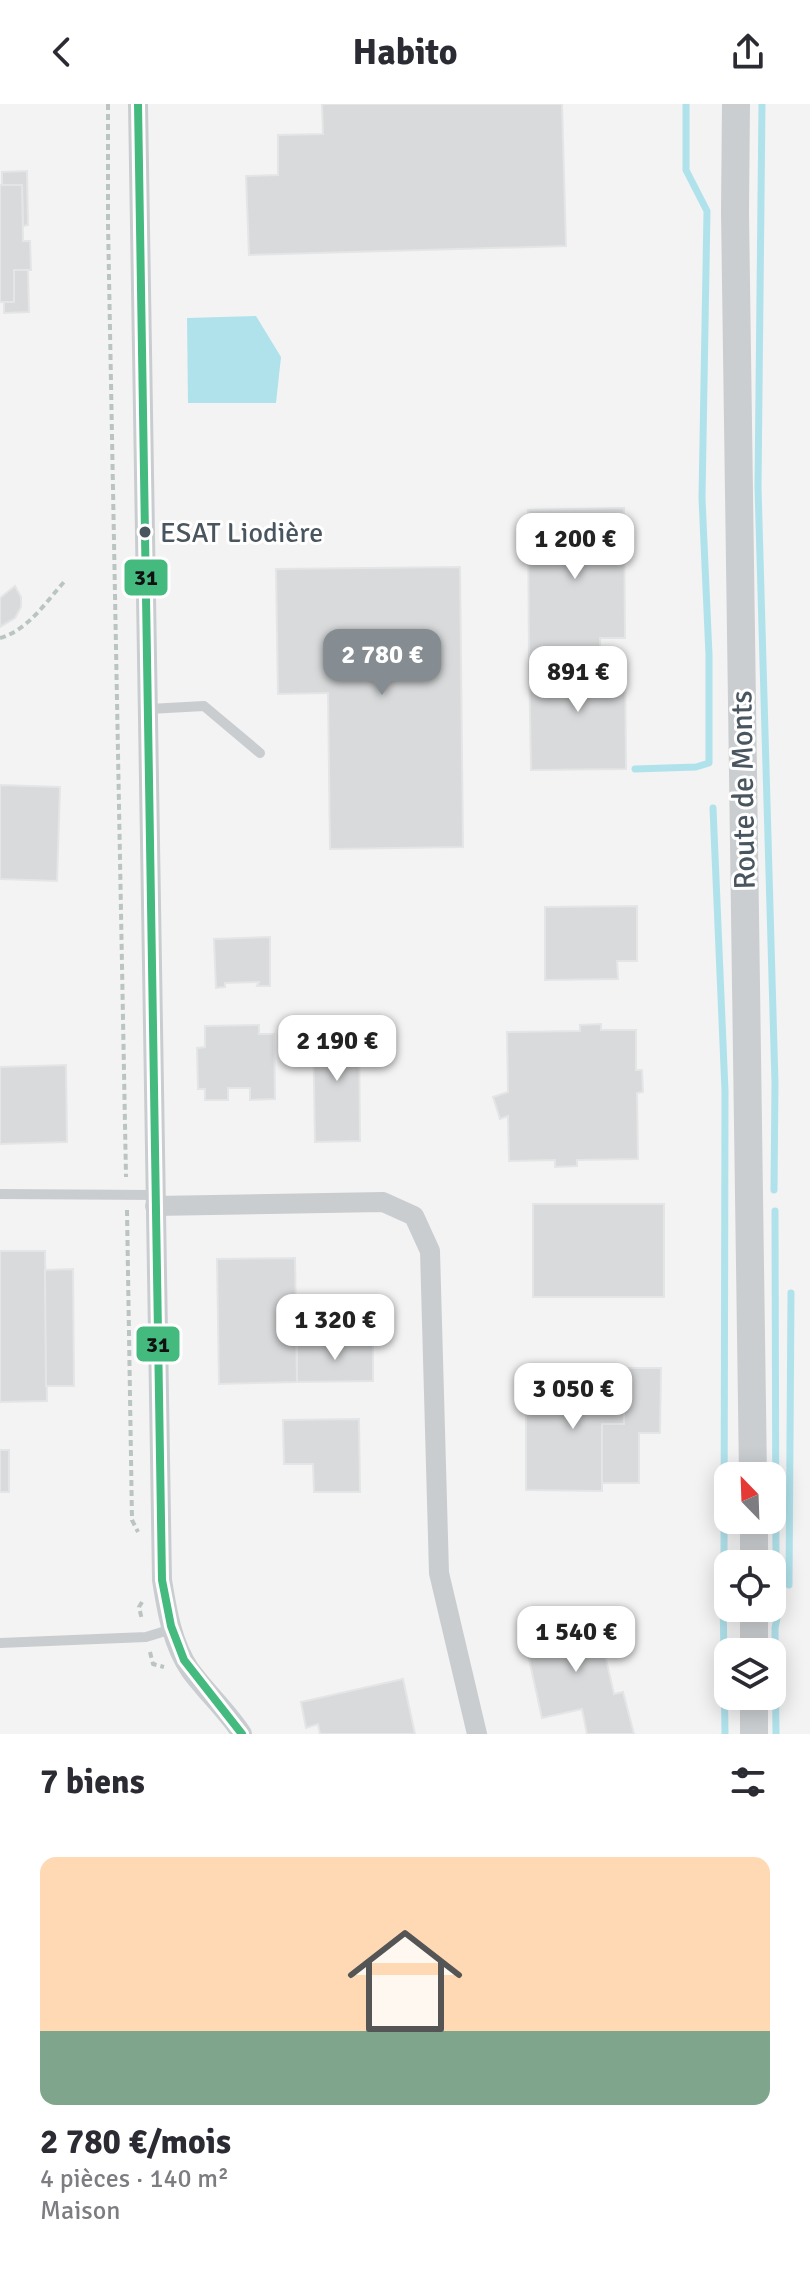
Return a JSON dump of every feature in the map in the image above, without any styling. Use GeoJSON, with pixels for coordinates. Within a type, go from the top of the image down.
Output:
{"type":"FeatureCollection","features":[{"type":"Feature","properties":{"kind":"main road","name":"Route de Monts"},"geometry":{"type":"LineString","coordinates":[[736,104],[753,1462]]}},
{"type":"Feature","properties":{"kind":"main road"},"geometry":{"type":"LineString","coordinates":[[754,1710],[754,1734]]}},
{"type":"Feature","properties":{"kind":"street"},"geometry":{"type":"LineString","coordinates":[[138,104],[162,1580],[172,1629],[189,1668],[242,1734]]}},
{"type":"Feature","properties":{"kind":"street"},"geometry":{"type":"LineString","coordinates":[[155,1200],[383,1202],[414,1216],[430,1251],[439,1573],[477,1734]]}},
{"type":"Feature","properties":{"kind":"lane"},"geometry":{"type":"LineString","coordinates":[[149,709],[204,706],[260,753]]}},
{"type":"Feature","properties":{"kind":"lane"},"geometry":{"type":"LineString","coordinates":[[0,1194],[127,1194],[155,1200]]}},
{"type":"Feature","properties":{"kind":"lane"},"geometry":{"type":"LineString","coordinates":[[0,1643],[146,1637],[172,1629]]}},
{"type":"Feature","properties":{"kind":"path"},"geometry":{"type":"LineString","coordinates":[[108,104],[132,1520],[143,1536]]}},
{"type":"Feature","properties":{"kind":"path"},"geometry":{"type":"LineString","coordinates":[[0,638],[30,621],[64,582]]}},
{"type":"Feature","properties":{"kind":"path"},"geometry":{"type":"LineString","coordinates":[[144,1598],[139,1607],[153,1664],[167,1668]]}},
{"type":"Feature","properties":{"kind":"water"},"geometry":{"type":"Polygon","coordinates":[[[256,316],[281,357],[276,403],[188,403],[187,318],[256,316]]]}},
{"type":"Feature","properties":{"kind":"building"},"geometry":{"type":"Polygon","coordinates":[[[322,104],[562,104],[566,246],[249,255],[246,176],[278,175],[278,135],[323,134],[322,104]]]}},
{"type":"Feature","properties":{"kind":"building"},"geometry":{"type":"Polygon","coordinates":[[[27,171],[28,225],[23,226],[22,185],[2,185],[2,172],[27,171]]]}},
{"type":"Feature","properties":{"kind":"building"},"geometry":{"type":"Polygon","coordinates":[[[0,185],[22,185],[23,241],[30,241],[31,270],[14,270],[14,302],[0,302],[0,185]]]}},
{"type":"Feature","properties":{"kind":"building"},"geometry":{"type":"Polygon","coordinates":[[[14,270],[28,270],[29,312],[4,313],[4,302],[14,302],[14,270]]]}},
{"type":"Feature","properties":{"kind":"building"},"geometry":{"type":"Polygon","coordinates":[[[624,508],[625,638],[600,638],[600,658],[529,659],[528,510],[624,508]]]}},
{"type":"Feature","properties":{"kind":"building"},"geometry":{"type":"Polygon","coordinates":[[[460,567],[463,847],[330,849],[328,693],[278,694],[276,569],[460,567]]]}},
{"type":"Feature","properties":{"kind":"building"},"geometry":{"type":"Polygon","coordinates":[[[15,586],[21,597],[21,607],[15,618],[0,627],[0,598],[15,586]]]}},
{"type":"Feature","properties":{"kind":"building"},"geometry":{"type":"Polygon","coordinates":[[[625,658],[626,769],[531,770],[529,659],[625,658]]]}},
{"type":"Feature","properties":{"kind":"building"},"geometry":{"type":"Polygon","coordinates":[[[0,785],[60,787],[57,881],[0,879],[0,785]]]}},
{"type":"Feature","properties":{"kind":"building"},"geometry":{"type":"Polygon","coordinates":[[[637,906],[637,961],[617,961],[618,979],[545,980],[545,907],[637,906]]]}},
{"type":"Feature","properties":{"kind":"building"},"geometry":{"type":"Polygon","coordinates":[[[270,937],[270,986],[257,986],[259,982],[225,983],[225,987],[216,988],[214,939],[270,937]]]}},
{"type":"Feature","properties":{"kind":"building"},"geometry":{"type":"Polygon","coordinates":[[[359,1024],[360,1141],[315,1142],[313,1025],[359,1024]]]}},
{"type":"Feature","properties":{"kind":"building"},"geometry":{"type":"Polygon","coordinates":[[[601,1024],[601,1030],[636,1030],[636,1070],[642,1070],[643,1092],[637,1093],[638,1159],[577,1160],[577,1166],[555,1167],[555,1160],[509,1161],[508,1116],[500,1119],[493,1097],[508,1092],[507,1032],[580,1031],[580,1025],[601,1024]]]}},
{"type":"Feature","properties":{"kind":"building"},"geometry":{"type":"Polygon","coordinates":[[[259,1025],[259,1034],[274,1034],[275,1099],[250,1100],[250,1088],[228,1088],[228,1100],[205,1100],[205,1089],[198,1089],[197,1048],[205,1047],[205,1026],[259,1025]]]}},
{"type":"Feature","properties":{"kind":"building"},"geometry":{"type":"Polygon","coordinates":[[[66,1065],[67,1142],[0,1144],[0,1067],[66,1065]]]}},
{"type":"Feature","properties":{"kind":"building"},"geometry":{"type":"Polygon","coordinates":[[[533,1204],[664,1204],[664,1297],[533,1297],[533,1204]]]}},
{"type":"Feature","properties":{"kind":"building"},"geometry":{"type":"Polygon","coordinates":[[[0,1251],[45,1251],[47,1401],[0,1402],[0,1251]]]}},
{"type":"Feature","properties":{"kind":"building"},"geometry":{"type":"Polygon","coordinates":[[[295,1258],[297,1382],[219,1384],[217,1259],[295,1258]]]}},
{"type":"Feature","properties":{"kind":"building"},"geometry":{"type":"Polygon","coordinates":[[[73,1269],[74,1386],[46,1386],[45,1270],[73,1269]]]}},
{"type":"Feature","properties":{"kind":"building"},"geometry":{"type":"Polygon","coordinates":[[[373,1342],[373,1381],[297,1382],[297,1343],[373,1342]]]}},
{"type":"Feature","properties":{"kind":"building"},"geometry":{"type":"Polygon","coordinates":[[[568,1368],[624,1368],[624,1424],[602,1424],[602,1491],[526,1490],[526,1397],[568,1397],[568,1368]]]}},
{"type":"Feature","properties":{"kind":"building"},"geometry":{"type":"Polygon","coordinates":[[[624,1368],[661,1368],[660,1433],[639,1433],[639,1483],[602,1483],[602,1424],[624,1424],[624,1368]]]}},
{"type":"Feature","properties":{"kind":"building"},"geometry":{"type":"Polygon","coordinates":[[[359,1419],[360,1492],[314,1492],[313,1464],[284,1464],[283,1420],[359,1419]]]}},
{"type":"Feature","properties":{"kind":"building"},"geometry":{"type":"Polygon","coordinates":[[[0,1450],[9,1450],[9,1492],[0,1492],[0,1450]]]}},
{"type":"Feature","properties":{"kind":"building"},"geometry":{"type":"Polygon","coordinates":[[[595,1611],[614,1694],[623,1692],[634,1734],[587,1734],[582,1709],[542,1718],[522,1627],[595,1611]]]}},
{"type":"Feature","properties":{"kind":"building"},"geometry":{"type":"Polygon","coordinates":[[[403,1679],[415,1734],[320,1734],[318,1724],[306,1728],[301,1702],[403,1679]]]}},
{"type":"Feature","properties":{"kind":"waterway"},"geometry":{"type":"LineString","coordinates":[[635,769],[696,767],[709,763],[709,655],[702,498],[707,211],[686,170],[686,104]]}},
{"type":"Feature","properties":{"kind":"waterway"},"geometry":{"type":"LineString","coordinates":[[762,104],[758,487],[775,1083],[774,1190]]}},
{"type":"Feature","properties":{"kind":"waterway"},"geometry":{"type":"LineString","coordinates":[[713,808],[725,1091],[724,1550]]}},
{"type":"Feature","properties":{"kind":"waterway"},"geometry":{"type":"LineString","coordinates":[[775,1211],[776,1550]]}},
{"type":"Feature","properties":{"kind":"waterway"},"geometry":{"type":"LineString","coordinates":[[789,1585],[791,1293]]}},
{"type":"Feature","properties":{"kind":"waterway"},"geometry":{"type":"LineString","coordinates":[[723,1622],[725,1734]]}},
{"type":"Feature","properties":{"kind":"waterway"},"geometry":{"type":"LineString","coordinates":[[776,1622],[776,1734]]}},
{"type":"Feature","properties":{"kind":"transit line","name":"31"},"geometry":{"type":"LineString","coordinates":[[138,104],[162,1580],[171,1626],[184,1660],[242,1734]]}},
{"type":"Feature","properties":{"kind":"place","name":"ESAT Liodière"},"geometry":{"type":"Point","coordinates":[145,532]}}]}
